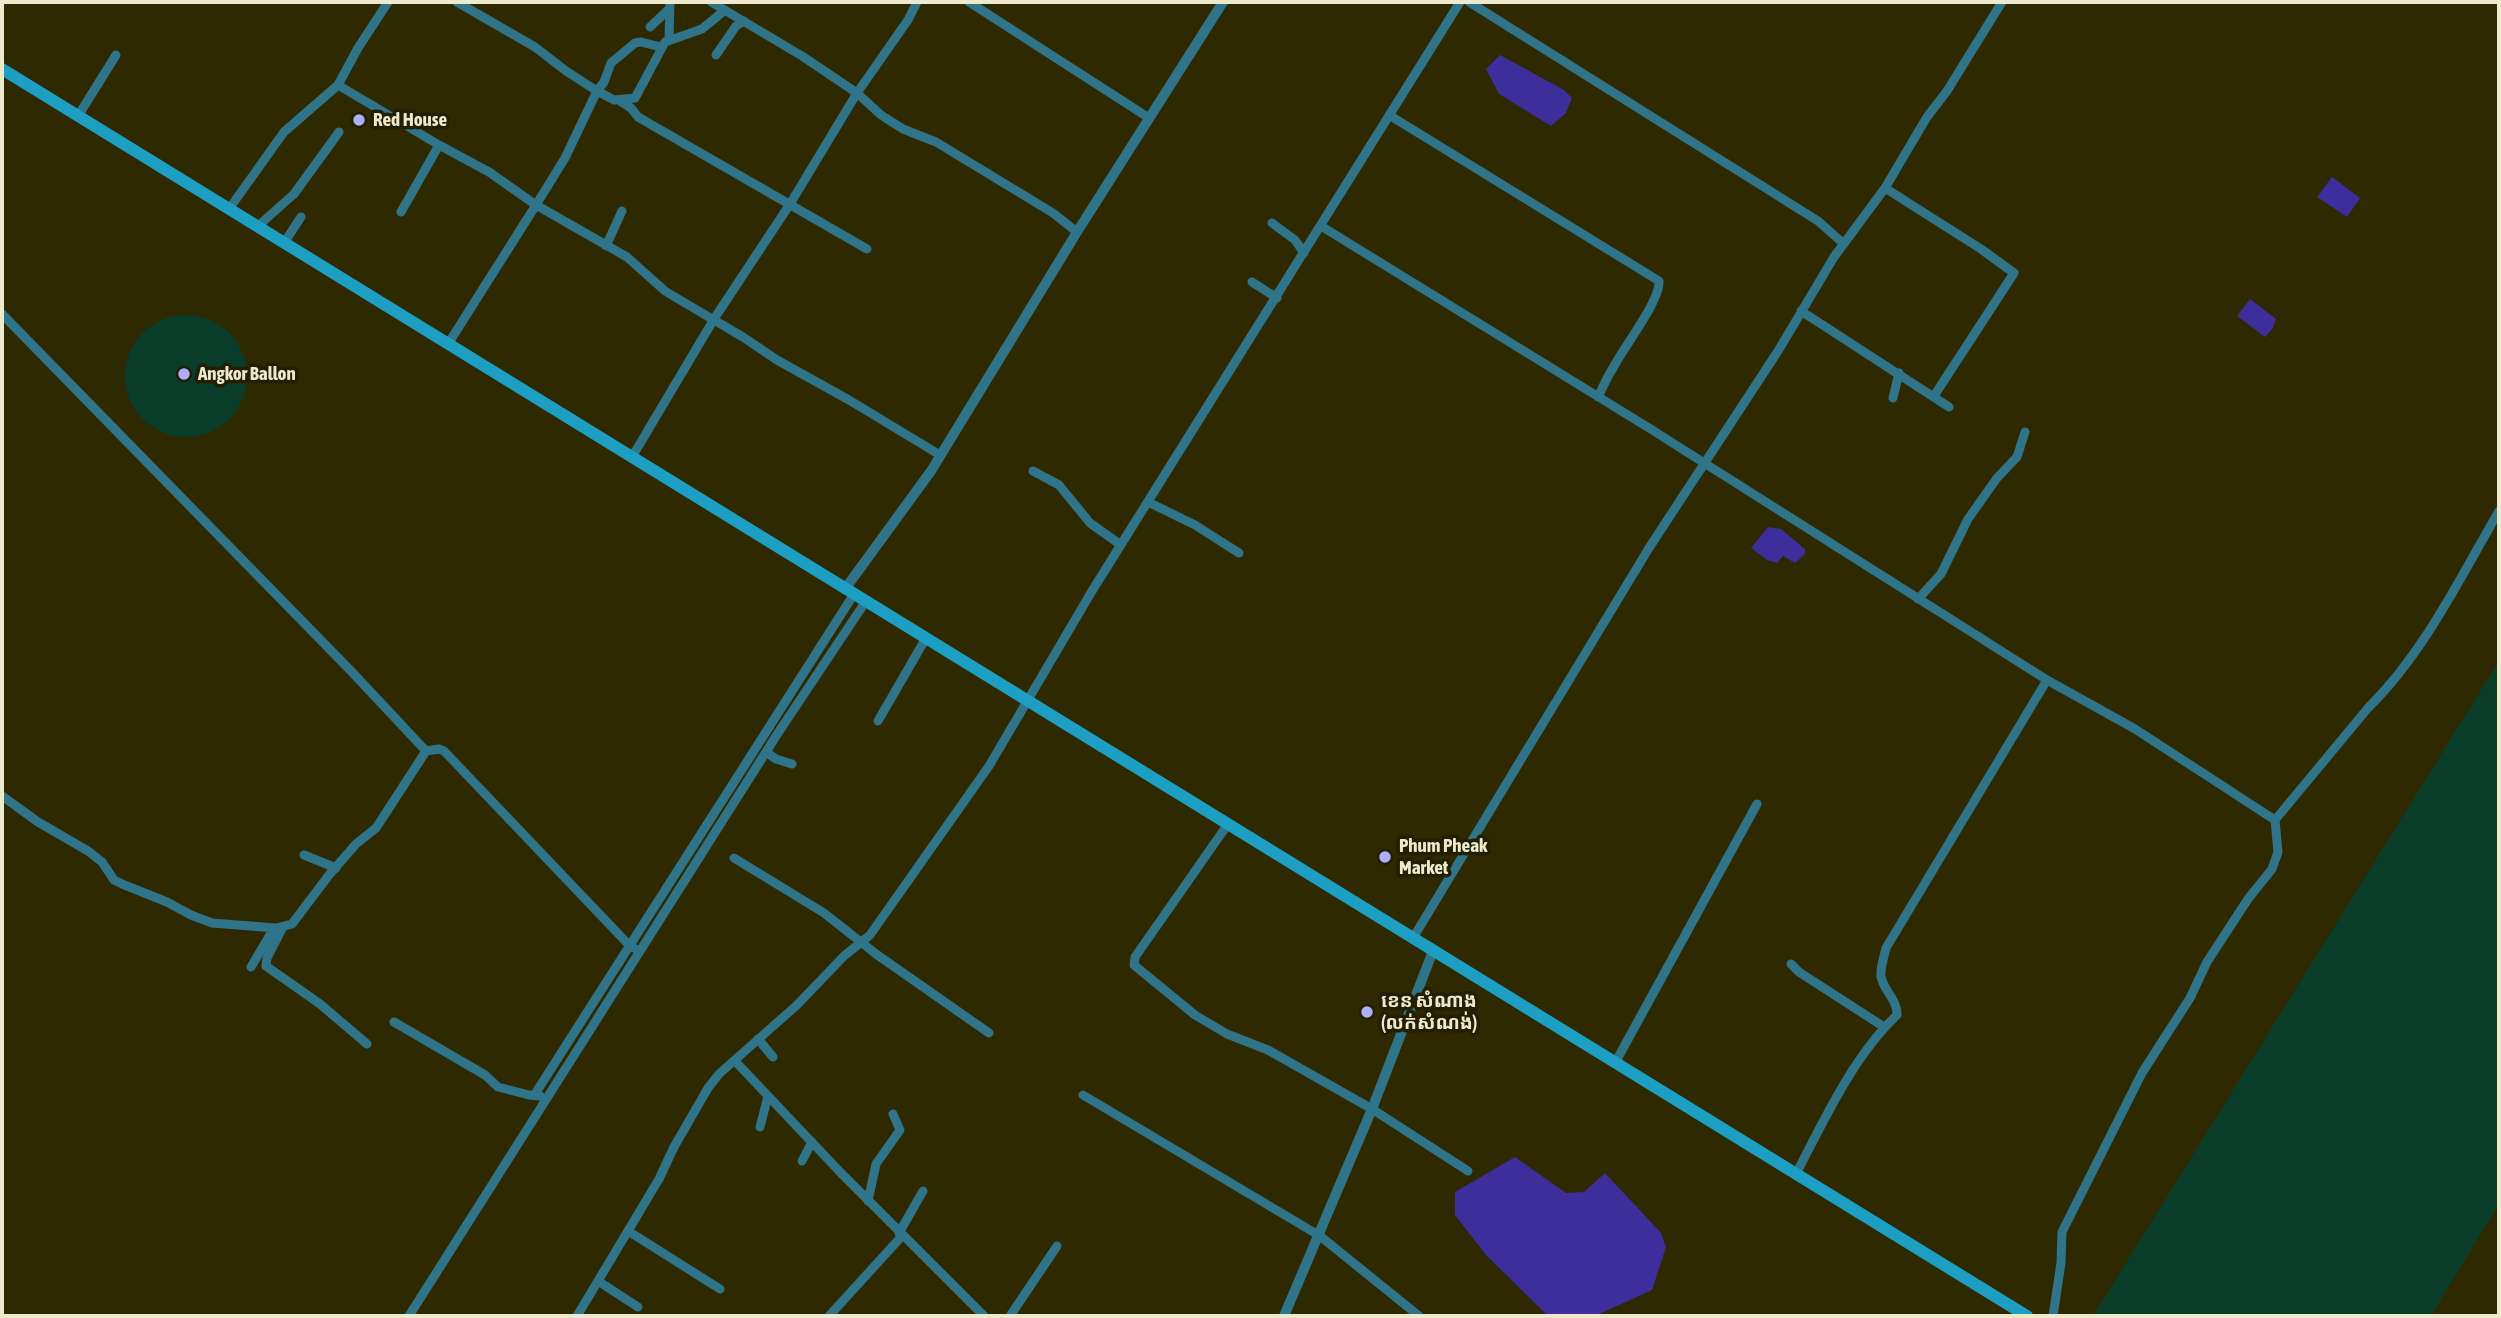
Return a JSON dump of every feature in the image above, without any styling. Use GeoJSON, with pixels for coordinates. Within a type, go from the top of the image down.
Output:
{"type":"FeatureCollection","features":[{"type":"Feature","properties":{"kind":"main road"},"geometry":{"type":"LineString","coordinates":[[2,69],[2027,1316]]}},
{"type":"Feature","properties":{"kind":"street"},"geometry":{"type":"LineString","coordinates":[[229,209],[284,132],[338,85],[351,59],[388,2]]}},
{"type":"Feature","properties":{"kind":"street"},"geometry":{"type":"LineString","coordinates":[[457,2],[535,47],[607,98],[620,101],[638,117],[867,249]]}},
{"type":"Feature","properties":{"kind":"street"},"geometry":{"type":"LineString","coordinates":[[711,2],[802,56],[857,93],[892,122],[936,142],[1053,212],[1077,232]]}},
{"type":"Feature","properties":{"kind":"street"},"geometry":{"type":"LineString","coordinates":[[632,457],[713,319],[790,204],[857,93],[908,20],[917,2]]}},
{"type":"Feature","properties":{"kind":"street"},"geometry":{"type":"LineString","coordinates":[[968,2],[1149,118]]}},
{"type":"Feature","properties":{"kind":"street"},"geometry":{"type":"LineString","coordinates":[[409,1316],[850,591],[940,455],[1223,2]]}},
{"type":"Feature","properties":{"kind":"street"},"geometry":{"type":"LineString","coordinates":[[577,1316],[659,1179],[700,1099],[719,1074],[881,922],[946,824],[989,766],[1121,545],[1460,2]]}},
{"type":"Feature","properties":{"kind":"street"},"geometry":{"type":"LineString","coordinates":[[1469,2],[1818,221],[1844,244]]}},
{"type":"Feature","properties":{"kind":"street"},"geometry":{"type":"LineString","coordinates":[[1413,938],[1649,548],[1833,257],[1885,188],[1927,117],[2002,2]]}},
{"type":"Feature","properties":{"kind":"street"},"geometry":{"type":"LineString","coordinates":[[669,5],[669,39]]}},
{"type":"Feature","properties":{"kind":"street"},"geometry":{"type":"LineString","coordinates":[[650,27],[669,5]]}},
{"type":"Feature","properties":{"kind":"street"},"geometry":{"type":"LineString","coordinates":[[620,101],[635,98],[661,47],[669,39],[702,29],[725,10]]}},
{"type":"Feature","properties":{"kind":"street"},"geometry":{"type":"LineString","coordinates":[[716,55],[736,26],[744,21]]}},
{"type":"Feature","properties":{"kind":"street"},"geometry":{"type":"LineString","coordinates":[[448,344],[565,158],[611,63],[635,43],[661,47]]}},
{"type":"Feature","properties":{"kind":"street"},"geometry":{"type":"LineString","coordinates":[[78,116],[116,55]]}},
{"type":"Feature","properties":{"kind":"street"},"geometry":{"type":"LineString","coordinates":[[338,85],[627,257],[665,290],[777,360],[940,455]]}},
{"type":"Feature","properties":{"kind":"street"},"geometry":{"type":"LineString","coordinates":[[1388,115],[1659,281],[1660,288],[1598,397]]}},
{"type":"Feature","properties":{"kind":"street"},"geometry":{"type":"LineString","coordinates":[[258,226],[295,194],[339,132]]}},
{"type":"Feature","properties":{"kind":"street"},"geometry":{"type":"LineString","coordinates":[[401,212],[439,145]]}},
{"type":"Feature","properties":{"kind":"street"},"geometry":{"type":"LineString","coordinates":[[1885,188],[2014,272],[1934,396]]}},
{"type":"Feature","properties":{"kind":"street"},"geometry":{"type":"LineString","coordinates":[[606,246],[622,211]]}},
{"type":"Feature","properties":{"kind":"street"},"geometry":{"type":"LineString","coordinates":[[284,243],[301,217]]}},
{"type":"Feature","properties":{"kind":"street"},"geometry":{"type":"LineString","coordinates":[[1272,223],[1295,240],[1304,253]]}},
{"type":"Feature","properties":{"kind":"street"},"geometry":{"type":"LineString","coordinates":[[1321,226],[2047,680],[2136,729],[2275,820]]}},
{"type":"Feature","properties":{"kind":"street"},"geometry":{"type":"LineString","coordinates":[[1252,282],[1277,298]]}},
{"type":"Feature","properties":{"kind":"street"},"geometry":{"type":"LineString","coordinates":[[1801,311],[1949,407]]}},
{"type":"Feature","properties":{"kind":"street"},"geometry":{"type":"LineString","coordinates":[[2,314],[426,751]]}},
{"type":"Feature","properties":{"kind":"street"},"geometry":{"type":"LineString","coordinates":[[1893,398],[1899,373]]}},
{"type":"Feature","properties":{"kind":"street"},"geometry":{"type":"LineString","coordinates":[[1918,599],[1941,574],[1968,519],[1997,478],[2017,457],[2025,432]]}},
{"type":"Feature","properties":{"kind":"street"},"geometry":{"type":"LineString","coordinates":[[1033,471],[1059,485],[1090,523],[1121,545]]}},
{"type":"Feature","properties":{"kind":"street"},"geometry":{"type":"LineString","coordinates":[[1149,502],[1195,525],[1239,553]]}},
{"type":"Feature","properties":{"kind":"street"},"geometry":{"type":"LineString","coordinates":[[2053,1316],[2061,1263],[2062,1232],[2142,1073],[2190,998],[2207,962],[2248,899],[2272,869],[2278,852],[2275,820],[2415,652],[2499,511]]}},
{"type":"Feature","properties":{"kind":"street"},"geometry":{"type":"LineString","coordinates":[[634,948],[866,601]]}},
{"type":"Feature","properties":{"kind":"street"},"geometry":{"type":"LineString","coordinates":[[878,720],[926,638]]}},
{"type":"Feature","properties":{"kind":"street"},"geometry":{"type":"LineString","coordinates":[[1796,1174],[1839,1092],[1884,1027],[1897,1015],[1897,1009],[1881,976],[1886,948],[2047,680]]}},
{"type":"Feature","properties":{"kind":"street"},"geometry":{"type":"LineString","coordinates":[[2,796],[38,822],[88,851],[102,862],[114,880],[122,884],[212,923],[278,927],[292,924],[356,844],[376,828],[426,751],[439,749],[444,751],[634,948]]}},
{"type":"Feature","properties":{"kind":"street"},"geometry":{"type":"LineString","coordinates":[[766,752],[776,759],[792,764]]}},
{"type":"Feature","properties":{"kind":"street"},"geometry":{"type":"LineString","coordinates":[[1615,1063],[1757,804]]}},
{"type":"Feature","properties":{"kind":"street"},"geometry":{"type":"LineString","coordinates":[[1228,824],[1135,957],[1134,965],[1195,1015],[1227,1034],[1268,1050],[1372,1109],[1468,1171]]}},
{"type":"Feature","properties":{"kind":"street"},"geometry":{"type":"LineString","coordinates":[[304,855],[336,868]]}},
{"type":"Feature","properties":{"kind":"street"},"geometry":{"type":"LineString","coordinates":[[734,858],[824,913],[860,942],[989,1033]]}},
{"type":"Feature","properties":{"kind":"street"},"geometry":{"type":"LineString","coordinates":[[251,967],[278,927]]}},
{"type":"Feature","properties":{"kind":"street"},"geometry":{"type":"LineString","coordinates":[[278,927],[266,966],[320,1004],[367,1044]]}},
{"type":"Feature","properties":{"kind":"street"},"geometry":{"type":"LineString","coordinates":[[1284,1316],[1372,1109],[1433,951]]}},
{"type":"Feature","properties":{"kind":"street"},"geometry":{"type":"LineString","coordinates":[[1791,964],[1799,972],[1884,1027]]}},
{"type":"Feature","properties":{"kind":"street"},"geometry":{"type":"LineString","coordinates":[[394,1022],[485,1075],[498,1087],[541,1096]]}},
{"type":"Feature","properties":{"kind":"street"},"geometry":{"type":"LineString","coordinates":[[758,1039],[774,1057]]}},
{"type":"Feature","properties":{"kind":"street"},"geometry":{"type":"LineString","coordinates":[[735,1061],[900,1234],[984,1316]]}},
{"type":"Feature","properties":{"kind":"street"},"geometry":{"type":"LineString","coordinates":[[1083,1095],[1320,1236],[1419,1316]]}},
{"type":"Feature","properties":{"kind":"street"},"geometry":{"type":"LineString","coordinates":[[760,1127],[768,1096]]}},
{"type":"Feature","properties":{"kind":"street"},"geometry":{"type":"LineString","coordinates":[[868,1201],[876,1164],[900,1130],[893,1114]]}},
{"type":"Feature","properties":{"kind":"street"},"geometry":{"type":"LineString","coordinates":[[802,1161],[812,1142]]}},
{"type":"Feature","properties":{"kind":"street"},"geometry":{"type":"LineString","coordinates":[[829,1316],[900,1234],[923,1191]]}},
{"type":"Feature","properties":{"kind":"street"},"geometry":{"type":"LineString","coordinates":[[628,1231],[720,1289]]}},
{"type":"Feature","properties":{"kind":"street"},"geometry":{"type":"LineString","coordinates":[[1010,1316],[1057,1246]]}},
{"type":"Feature","properties":{"kind":"street"},"geometry":{"type":"LineString","coordinates":[[598,1281],[638,1307]]}},
{"type":"Feature","properties":{"kind":"green space"},"geometry":{"type":"Polygon","coordinates":[[[186,315],[210,319],[229,333],[243,352],[247,376],[243,400],[229,419],[210,433],[186,437],[162,433],[143,419],[129,400],[125,376],[129,352],[143,333],[162,319],[186,315]]]}},
{"type":"Feature","properties":{"kind":"green space"},"geometry":{"type":"Polygon","coordinates":[[[2499,661],[2499,1204],[2431,1316],[2093,1316],[2499,661]]]}},
{"type":"Feature","properties":{"kind":"shaded area"},"geometry":{"type":"Polygon","coordinates":[[[1500,55],[1564,90],[1572,98],[1566,113],[1551,126],[1499,94],[1486,69],[1500,55]]]}},
{"type":"Feature","properties":{"kind":"shaded area"},"geometry":{"type":"Polygon","coordinates":[[[2332,177],[2360,198],[2347,217],[2317,197],[2332,177]]]}},
{"type":"Feature","properties":{"kind":"shaded area"},"geometry":{"type":"Polygon","coordinates":[[[2250,299],[2276,319],[2273,328],[2265,337],[2237,316],[2250,299]]]}},
{"type":"Feature","properties":{"kind":"shaded area"},"geometry":{"type":"Polygon","coordinates":[[[1768,527],[1781,529],[1805,549],[1805,554],[1795,563],[1783,556],[1777,563],[1767,560],[1751,548],[1768,527]]]}},
{"type":"Feature","properties":{"kind":"shaded area"},"geometry":{"type":"Polygon","coordinates":[[[1515,1157],[1566,1193],[1584,1192],[1605,1173],[1661,1233],[1666,1247],[1652,1290],[1595,1316],[1548,1316],[1486,1255],[1455,1215],[1455,1192],[1515,1157]]]}},
{"type":"Feature","properties":{"kind":"place","name":"Red House"},"geometry":{"type":"Point","coordinates":[359,120]}},
{"type":"Feature","properties":{"kind":"place","name":"Angkor Ballon"},"geometry":{"type":"Point","coordinates":[184,374]}},
{"type":"Feature","properties":{"kind":"place","name":"Phum Pheak Market"},"geometry":{"type":"Point","coordinates":[1385,857]}},
{"type":"Feature","properties":{"kind":"place","name":"ខេន សំណាង (លក់សំណង់)"},"geometry":{"type":"Point","coordinates":[1367,1012]}}]}
